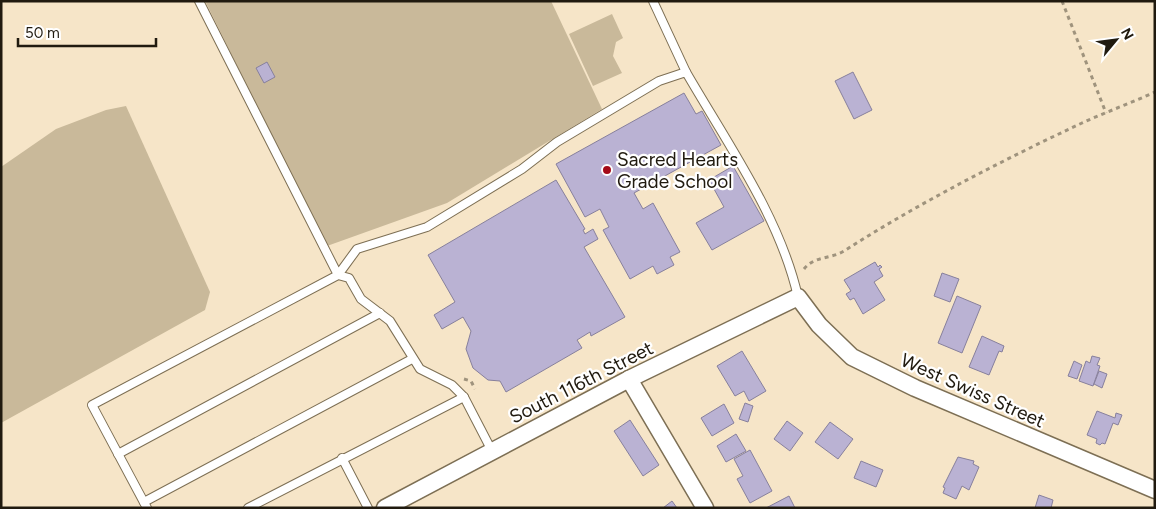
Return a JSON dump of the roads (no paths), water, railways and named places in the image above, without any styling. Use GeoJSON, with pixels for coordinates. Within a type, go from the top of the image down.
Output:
{"type":"FeatureCollection","features":[{"type":"Feature","properties":{"kind":"street","name":"South 116th Street"},"geometry":{"type":"LineString","coordinates":[[385,508],[629,379],[798,296]]}},
{"type":"Feature","properties":{"kind":"street","name":"West Swiss Street"},"geometry":{"type":"LineString","coordinates":[[798,296],[819,325],[852,357],[915,388],[1155,490]]}},
{"type":"Feature","properties":{"kind":"street"},"geometry":{"type":"LineString","coordinates":[[629,379],[705,508]]}},
{"type":"Feature","properties":{"kind":"lane"},"geometry":{"type":"LineString","coordinates":[[200,1],[338,275],[349,278],[361,299],[390,321],[420,369],[452,385],[464,397],[492,451]]}},
{"type":"Feature","properties":{"kind":"lane"},"geometry":{"type":"LineString","coordinates":[[653,1],[686,72],[765,209],[791,266],[798,296]]}},
{"type":"Feature","properties":{"kind":"lane"},"geometry":{"type":"LineString","coordinates":[[412,359],[146,505],[92,405],[338,275],[357,249],[427,227],[522,169],[556,142],[659,81],[686,72]]}},
{"type":"Feature","properties":{"kind":"lane"},"geometry":{"type":"LineString","coordinates":[[118,454],[380,314]]}},
{"type":"Feature","properties":{"kind":"lane"},"geometry":{"type":"LineString","coordinates":[[248,508],[342,458],[464,397]]}},
{"type":"Feature","properties":{"kind":"lane"},"geometry":{"type":"LineString","coordinates":[[342,458],[368,508]]}},
{"type":"Feature","properties":{"kind":"place","name":"Sacred Hearts Grade School"},"geometry":{"type":"Point","coordinates":[607,170]}}]}
